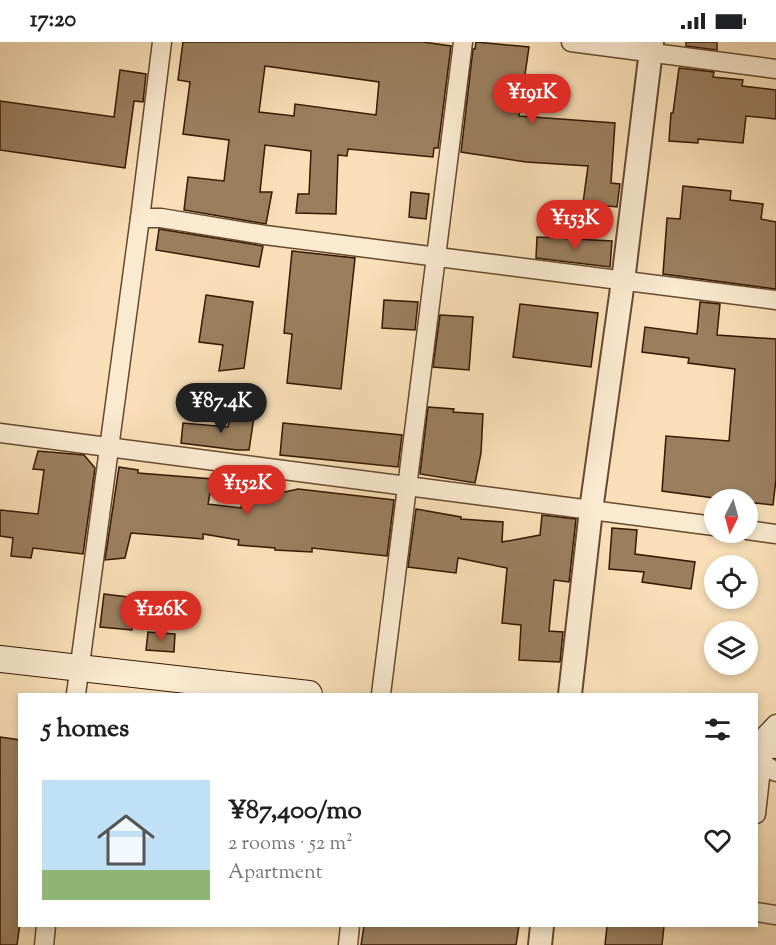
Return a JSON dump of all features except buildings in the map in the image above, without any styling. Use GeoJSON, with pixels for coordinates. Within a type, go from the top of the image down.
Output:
{"type":"FeatureCollection","features":[{"type":"Feature","properties":{"kind":"main road"},"geometry":{"type":"LineString","coordinates":[[0,659],[300,693]]}},
{"type":"Feature","properties":{"kind":"street"},"geometry":{"type":"LineString","coordinates":[[76,693],[162,42]]}},
{"type":"Feature","properties":{"kind":"street"},"geometry":{"type":"LineString","coordinates":[[381,693],[463,42]]}},
{"type":"Feature","properties":{"kind":"street"},"geometry":{"type":"LineString","coordinates":[[571,42],[651,47],[776,69]]}},
{"type":"Feature","properties":{"kind":"street"},"geometry":{"type":"LineString","coordinates":[[570,693],[591,510],[651,47]]}},
{"type":"Feature","properties":{"kind":"street"},"geometry":{"type":"LineString","coordinates":[[140,218],[161,218],[265,235],[776,300]]}},
{"type":"Feature","properties":{"kind":"street"},"geometry":{"type":"LineString","coordinates":[[0,433],[704,525]]}},
{"type":"Feature","properties":{"kind":"street"},"geometry":{"type":"LineString","coordinates":[[758,532],[776,534]]}},
{"type":"Feature","properties":{"kind":"street"},"geometry":{"type":"LineString","coordinates":[[758,796],[766,754],[776,724]]}},
{"type":"Feature","properties":{"kind":"street"},"geometry":{"type":"LineString","coordinates":[[758,912],[776,915]]}},
{"type":"Feature","properties":{"kind":"street"},"geometry":{"type":"LineString","coordinates":[[44,945],[46,927]]}},
{"type":"Feature","properties":{"kind":"street"},"geometry":{"type":"LineString","coordinates":[[348,945],[350,927]]}},
{"type":"Feature","properties":{"kind":"street"},"geometry":{"type":"LineString","coordinates":[[540,945],[542,927]]}}]}
